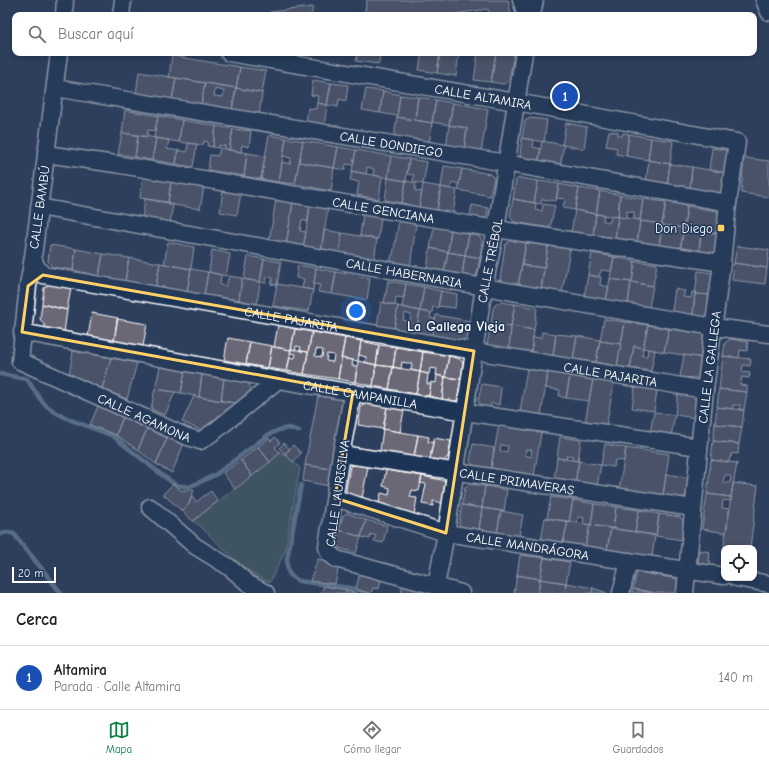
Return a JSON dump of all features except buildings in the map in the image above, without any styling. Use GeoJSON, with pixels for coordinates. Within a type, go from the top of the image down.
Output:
{"type":"FeatureCollection","features":[{"type":"Feature","properties":{"kind":"street"},"geometry":{"type":"LineString","coordinates":[[64,12],[65,0]]}},
{"type":"Feature","properties":{"kind":"street"},"geometry":{"type":"LineString","coordinates":[[121,12],[123,0]]}},
{"type":"Feature","properties":{"kind":"street"},"geometry":{"type":"LineString","coordinates":[[521,0],[525,12]]}},
{"type":"Feature","properties":{"kind":"street"},"geometry":{"type":"LineString","coordinates":[[533,12],[535,0]]}},
{"type":"Feature","properties":{"kind":"street"},"geometry":{"type":"LineString","coordinates":[[764,0],[769,12]]}},
{"type":"Feature","properties":{"kind":"street","name":"CALLE BAMBÚ"},"geometry":{"type":"LineString","coordinates":[[20,361],[22,332],[59,56]]}},
{"type":"Feature","properties":{"kind":"street","name":"CALLE ALTAMIRA"},"geometry":{"type":"LineString","coordinates":[[247,56],[516,102],[737,142]]}},
{"type":"Feature","properties":{"kind":"street","name":"CALLE TRÉBOL"},"geometry":{"type":"LineString","coordinates":[[436,586],[446,533],[484,287],[496,229],[524,56]]}},
{"type":"Feature","properties":{"kind":"street","name":"CALLE DONDIEGO"},"geometry":{"type":"LineString","coordinates":[[55,88],[506,163],[728,203]]}},
{"type":"Feature","properties":{"kind":"street","name":"CALLE LA GALLEGA"},"geometry":{"type":"LineString","coordinates":[[684,593],[705,390],[737,142]]}},
{"type":"Feature","properties":{"kind":"street","name":"CALLE GENCIANA"},"geometry":{"type":"LineString","coordinates":[[46,154],[115,164],[496,229],[722,263]]}},
{"type":"Feature","properties":{"kind":"street","name":"CALLE HABERNARIA"},"geometry":{"type":"LineString","coordinates":[[39,207],[484,287],[714,327],[769,334]]}},
{"type":"Feature","properties":{"kind":"street"},"geometry":{"type":"LineString","coordinates":[[28,286],[43,274],[36,266],[33,258]]}},
{"type":"Feature","properties":{"kind":"street","name":"CALLE PAJARITA"},"geometry":{"type":"LineString","coordinates":[[43,274],[474,351],[705,390]]}},
{"type":"Feature","properties":{"kind":"street","name":"CALLE CAMPANILLA"},"geometry":{"type":"LineString","coordinates":[[22,332],[278,380],[465,412],[699,447]]}},
{"type":"Feature","properties":{"kind":"street","name":"CALLE AGAMONA"},"geometry":{"type":"LineString","coordinates":[[20,361],[185,436],[200,440],[215,431],[278,380]]}},
{"type":"Feature","properties":{"kind":"street","name":"CALLE LAURISILVA"},"geometry":{"type":"LineString","coordinates":[[353,392],[341,454],[327,548],[329,553],[336,559],[461,593]]}},
{"type":"Feature","properties":{"kind":"street","name":"CALLE PRIMAVERAS"},"geometry":{"type":"LineString","coordinates":[[341,454],[693,508]]}},
{"type":"Feature","properties":{"kind":"street","name":"CALLE MANDRÁGORA"},"geometry":{"type":"LineString","coordinates":[[335,498],[446,533],[721,575]]}},
{"type":"Feature","properties":{"kind":"street"},"geometry":{"type":"LineString","coordinates":[[150,507],[195,546],[229,567],[249,584],[266,593]]}},
{"type":"Feature","properties":{"kind":"street"},"geometry":{"type":"LineString","coordinates":[[621,593],[629,561]]}},
{"type":"Feature","properties":{"kind":"street"},"geometry":{"type":"LineString","coordinates":[[752,581],[769,584]]}},
{"type":"Feature","properties":{"kind":"highlighted area"},"geometry":{"type":"Polygon","coordinates":[[[43,275],[474,351],[446,533],[335,498],[353,392],[22,332],[28,286],[43,275]]]}},
{"type":"Feature","properties":{"kind":"green space"},"geometry":{"type":"Polygon","coordinates":[[[280,453],[285,454],[300,468],[285,551],[270,582],[242,566],[193,521],[280,453]]]}},
{"type":"Feature","properties":{"kind":"waterway"},"geometry":{"type":"LineString","coordinates":[[0,374],[27,379],[44,404],[55,412],[71,420],[113,436],[176,485],[189,487],[215,475],[268,435],[279,430],[289,428],[299,431]]}},
{"type":"Feature","properties":{"kind":"waterway"},"geometry":{"type":"LineString","coordinates":[[301,485],[287,559],[288,572],[292,577],[299,581],[357,589],[366,593]]}},
{"type":"Feature","properties":{"kind":"waterway"},"geometry":{"type":"LineString","coordinates":[[0,534],[7,532],[14,534],[61,593]]}},
{"type":"Feature","properties":{"kind":"place","name":"Altamira"},"geometry":{"type":"Point","coordinates":[565,96]}},
{"type":"Feature","properties":{"kind":"place","name":"Don Diego"},"geometry":{"type":"Point","coordinates":[721,228]}},
{"type":"Feature","properties":{"kind":"district","name":"La Gallega Vieja"},"geometry":{"type":"Point","coordinates":[456,326]}}]}
